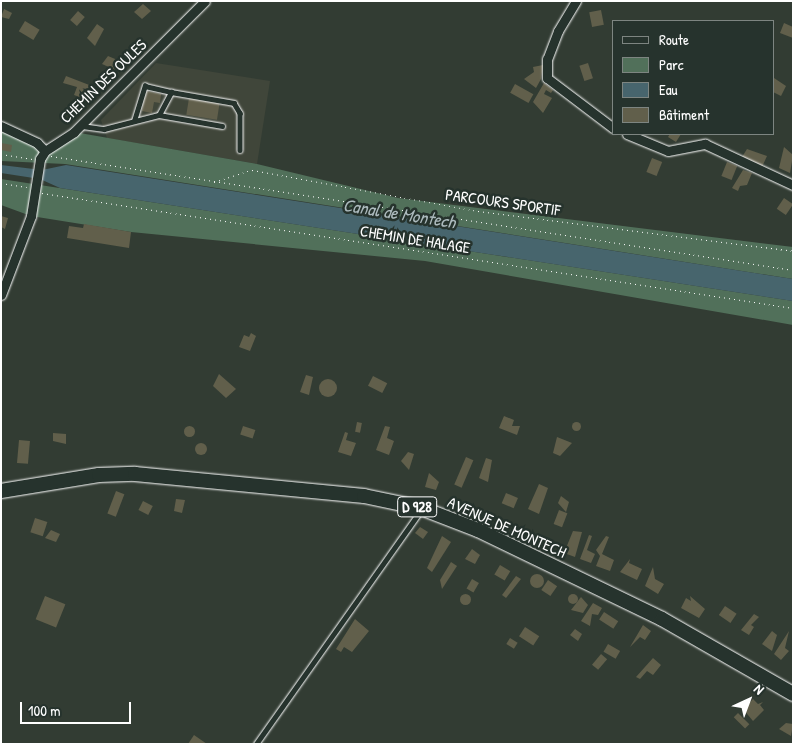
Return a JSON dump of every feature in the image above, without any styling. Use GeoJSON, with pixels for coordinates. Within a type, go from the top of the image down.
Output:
{"type":"FeatureCollection","features":[{"type":"Feature","properties":{"kind":"main road","name":"AVENUE DE MONTECH"},"geometry":{"type":"LineString","coordinates":[[1,491],[99,475],[135,474],[364,496],[421,508],[478,530],[662,619],[793,694]]}},
{"type":"Feature","properties":{"kind":"street","name":"CHEMIN DES OULES"},"geometry":{"type":"LineString","coordinates":[[41,158],[81,126],[205,1]]}},
{"type":"Feature","properties":{"kind":"street"},"geometry":{"type":"LineString","coordinates":[[576,1],[558,31],[547,59],[547,78],[612,127]]}},
{"type":"Feature","properties":{"kind":"street"},"geometry":{"type":"LineString","coordinates":[[1,126],[37,143],[41,158],[31,216],[1,295]]}},
{"type":"Feature","properties":{"kind":"street"},"geometry":{"type":"LineString","coordinates":[[629,135],[668,151],[705,144],[793,185]]}},
{"type":"Feature","properties":{"kind":"lane"},"geometry":{"type":"LineString","coordinates":[[134,121],[145,86],[234,103],[240,114],[240,150]]}},
{"type":"Feature","properties":{"kind":"lane"},"geometry":{"type":"LineString","coordinates":[[159,115],[171,92]]}},
{"type":"Feature","properties":{"kind":"lane"},"geometry":{"type":"LineString","coordinates":[[81,126],[104,129],[159,115],[222,126]]}},
{"type":"Feature","properties":{"kind":"lane"},"geometry":{"type":"LineString","coordinates":[[256,744],[421,508]]}},
{"type":"Feature","properties":{"kind":"path","name":"CHEMIN DE HALAGE"},"geometry":{"type":"LineString","coordinates":[[1,154],[64,159],[793,270]]}},
{"type":"Feature","properties":{"kind":"path","name":"PARCOURS SPORTIF"},"geometry":{"type":"LineString","coordinates":[[214,182],[252,170],[478,211],[793,251]]}},
{"type":"Feature","properties":{"kind":"path","name":"CHEMIN DE HALAGE"},"geometry":{"type":"LineString","coordinates":[[1,183],[793,308]]}},
{"type":"Feature","properties":{"kind":"shaded area"},"geometry":{"type":"Polygon","coordinates":[[[156,63],[270,81],[257,164],[107,138],[101,120],[156,63]]]}},
{"type":"Feature","properties":{"kind":"green space"},"geometry":{"type":"Polygon","coordinates":[[[1,126],[45,151],[74,132],[257,164],[398,198],[793,247],[793,279],[65,164],[1,161],[1,126]]]}},
{"type":"Feature","properties":{"kind":"green space"},"geometry":{"type":"Polygon","coordinates":[[[1,179],[793,301],[793,325],[425,261],[131,232],[31,216],[1,205],[1,179]]]}},
{"type":"Feature","properties":{"kind":"water"},"geometry":{"type":"Polygon","coordinates":[[[1,165],[42,170],[66,165],[793,279],[793,301],[60,188],[40,179],[1,173],[1,165]]]}},
{"type":"Feature","properties":{"kind":"building"},"geometry":{"type":"Polygon","coordinates":[[[143,4],[151,11],[142,19],[134,12],[143,4]]]}},
{"type":"Feature","properties":{"kind":"building"},"geometry":{"type":"Polygon","coordinates":[[[4,9],[12,13],[9,19],[1,17],[4,9]]]}},
{"type":"Feature","properties":{"kind":"building"},"geometry":{"type":"Polygon","coordinates":[[[601,10],[604,25],[592,27],[589,12],[601,10]]]}},
{"type":"Feature","properties":{"kind":"building"},"geometry":{"type":"Polygon","coordinates":[[[78,11],[85,17],[77,26],[70,20],[78,11]]]}},
{"type":"Feature","properties":{"kind":"building"},"geometry":{"type":"Polygon","coordinates":[[[25,21],[40,30],[33,40],[19,31],[25,21]]]}},
{"type":"Feature","properties":{"kind":"building"},"geometry":{"type":"Polygon","coordinates":[[[784,23],[793,27],[793,38],[780,33],[784,23]]]}},
{"type":"Feature","properties":{"kind":"building"},"geometry":{"type":"Polygon","coordinates":[[[97,24],[104,29],[95,46],[87,38],[97,24]]]}},
{"type":"Feature","properties":{"kind":"building"},"geometry":{"type":"Polygon","coordinates":[[[108,56],[127,64],[122,73],[102,64],[108,56]]]}},
{"type":"Feature","properties":{"kind":"building"},"geometry":{"type":"Polygon","coordinates":[[[588,63],[593,78],[584,81],[579,66],[588,63]]]}},
{"type":"Feature","properties":{"kind":"building"},"geometry":{"type":"Polygon","coordinates":[[[543,65],[541,79],[536,88],[524,79],[534,72],[533,67],[543,65]]]}},
{"type":"Feature","properties":{"kind":"building"},"geometry":{"type":"Polygon","coordinates":[[[66,76],[97,88],[93,102],[74,95],[77,87],[63,83],[66,76]]]}},
{"type":"Feature","properties":{"kind":"building"},"geometry":{"type":"Polygon","coordinates":[[[774,78],[786,86],[781,96],[774,92],[774,78]]]}},
{"type":"Feature","properties":{"kind":"building"},"geometry":{"type":"Polygon","coordinates":[[[544,83],[553,90],[551,93],[546,90],[544,94],[552,98],[543,113],[533,102],[544,83]]]}},
{"type":"Feature","properties":{"kind":"building"},"geometry":{"type":"Polygon","coordinates":[[[515,84],[533,94],[529,103],[510,93],[515,84]]]}},
{"type":"Feature","properties":{"kind":"building"},"geometry":{"type":"Polygon","coordinates":[[[145,91],[161,94],[160,103],[154,102],[152,113],[142,111],[145,91]]]}},
{"type":"Feature","properties":{"kind":"building"},"geometry":{"type":"Polygon","coordinates":[[[189,98],[220,103],[217,120],[186,115],[189,98]]]}},
{"type":"Feature","properties":{"kind":"building"},"geometry":{"type":"Polygon","coordinates":[[[669,135],[680,135],[676,142],[668,137],[669,135]]]}},
{"type":"Feature","properties":{"kind":"building"},"geometry":{"type":"Polygon","coordinates":[[[1,143],[12,145],[11,152],[1,150],[1,143]]]}},
{"type":"Feature","properties":{"kind":"building"},"geometry":{"type":"Polygon","coordinates":[[[784,147],[793,155],[790,173],[779,168],[784,147]]]}},
{"type":"Feature","properties":{"kind":"building"},"geometry":{"type":"Polygon","coordinates":[[[747,149],[767,156],[762,167],[742,157],[747,149]]]}},
{"type":"Feature","properties":{"kind":"building"},"geometry":{"type":"Polygon","coordinates":[[[652,158],[662,162],[657,176],[646,172],[652,158]]]}},
{"type":"Feature","properties":{"kind":"building"},"geometry":{"type":"Polygon","coordinates":[[[727,162],[737,166],[732,180],[721,176],[727,162]]]}},
{"type":"Feature","properties":{"kind":"building"},"geometry":{"type":"Polygon","coordinates":[[[743,170],[752,173],[747,185],[740,186],[738,191],[732,188],[743,170]]]}},
{"type":"Feature","properties":{"kind":"building"},"geometry":{"type":"Polygon","coordinates":[[[784,198],[793,204],[786,215],[777,209],[784,198]]]}},
{"type":"Feature","properties":{"kind":"building"},"geometry":{"type":"Polygon","coordinates":[[[1,216],[8,218],[5,229],[1,227],[1,216]]]}},
{"type":"Feature","properties":{"kind":"building"},"geometry":{"type":"Polygon","coordinates":[[[84,224],[131,232],[129,248],[67,238],[69,226],[83,228],[84,224]]]}},
{"type":"Feature","properties":{"kind":"building"},"geometry":{"type":"Polygon","coordinates":[[[251,333],[256,336],[250,351],[239,347],[244,335],[249,337],[251,333]]]}},
{"type":"Feature","properties":{"kind":"building"},"geometry":{"type":"Polygon","coordinates":[[[219,374],[236,389],[226,398],[213,386],[219,374]]]}},
{"type":"Feature","properties":{"kind":"building"},"geometry":{"type":"Polygon","coordinates":[[[306,375],[313,377],[309,395],[300,392],[306,375]]]}},
{"type":"Feature","properties":{"kind":"building"},"geometry":{"type":"Polygon","coordinates":[[[373,376],[387,383],[382,393],[368,386],[373,376]]]}},
{"type":"Feature","properties":{"kind":"building"},"geometry":{"type":"Polygon","coordinates":[[[324,379],[332,379],[337,384],[335,395],[324,397],[319,392],[319,384],[324,379]]]}},
{"type":"Feature","properties":{"kind":"building"},"geometry":{"type":"Polygon","coordinates":[[[504,416],[514,420],[512,426],[520,426],[517,435],[499,428],[504,416]]]}},
{"type":"Feature","properties":{"kind":"building"},"geometry":{"type":"Polygon","coordinates":[[[576,421],[581,426],[576,431],[571,426],[576,421]]]}},
{"type":"Feature","properties":{"kind":"building"},"geometry":{"type":"Polygon","coordinates":[[[357,422],[362,423],[360,433],[355,432],[357,422]]]}},
{"type":"Feature","properties":{"kind":"building"},"geometry":{"type":"Polygon","coordinates":[[[187,426],[191,426],[194,431],[193,435],[187,436],[184,433],[184,429],[187,426]]]}},
{"type":"Feature","properties":{"kind":"building"},"geometry":{"type":"Polygon","coordinates":[[[243,426],[255,430],[253,439],[240,435],[243,426]]]}},
{"type":"Feature","properties":{"kind":"building"},"geometry":{"type":"Polygon","coordinates":[[[385,426],[390,427],[387,438],[394,441],[389,455],[376,450],[385,426]]]}},
{"type":"Feature","properties":{"kind":"building"},"geometry":{"type":"Polygon","coordinates":[[[345,432],[348,433],[346,440],[356,443],[351,456],[338,452],[345,432]]]}},
{"type":"Feature","properties":{"kind":"building"},"geometry":{"type":"Polygon","coordinates":[[[53,433],[66,434],[66,444],[53,441],[53,433]]]}},
{"type":"Feature","properties":{"kind":"building"},"geometry":{"type":"Polygon","coordinates":[[[557,437],[572,443],[560,456],[553,453],[557,437]]]}},
{"type":"Feature","properties":{"kind":"building"},"geometry":{"type":"Polygon","coordinates":[[[19,440],[30,441],[28,464],[17,463],[19,440]]]}},
{"type":"Feature","properties":{"kind":"building"},"geometry":{"type":"Polygon","coordinates":[[[203,443],[206,444],[206,454],[199,455],[196,454],[195,447],[196,444],[203,443]]]}},
{"type":"Feature","properties":{"kind":"building"},"geometry":{"type":"Polygon","coordinates":[[[408,452],[414,454],[409,470],[401,461],[408,452]]]}},
{"type":"Feature","properties":{"kind":"building"},"geometry":{"type":"Polygon","coordinates":[[[466,457],[473,460],[462,488],[454,485],[466,457]]]}},
{"type":"Feature","properties":{"kind":"building"},"geometry":{"type":"Polygon","coordinates":[[[486,458],[492,460],[488,482],[479,478],[486,458]]]}},
{"type":"Feature","properties":{"kind":"building"},"geometry":{"type":"Polygon","coordinates":[[[429,473],[439,482],[436,490],[425,487],[429,473]]]}},
{"type":"Feature","properties":{"kind":"building"},"geometry":{"type":"Polygon","coordinates":[[[539,484],[548,488],[539,514],[528,509],[539,484]]]}},
{"type":"Feature","properties":{"kind":"building"},"geometry":{"type":"Polygon","coordinates":[[[116,491],[124,494],[116,517],[107,513],[116,491]]]}},
{"type":"Feature","properties":{"kind":"building"},"geometry":{"type":"Polygon","coordinates":[[[506,493],[518,498],[514,508],[502,503],[506,493]]]}},
{"type":"Feature","properties":{"kind":"building"},"geometry":{"type":"Polygon","coordinates":[[[561,496],[569,502],[566,512],[558,503],[561,496]]]}},
{"type":"Feature","properties":{"kind":"building"},"geometry":{"type":"Polygon","coordinates":[[[176,499],[185,500],[182,513],[174,511],[176,499]]]}},
{"type":"Feature","properties":{"kind":"building"},"geometry":{"type":"Polygon","coordinates":[[[143,501],[153,506],[148,515],[138,510],[143,501]]]}},
{"type":"Feature","properties":{"kind":"building"},"geometry":{"type":"Polygon","coordinates":[[[559,510],[567,513],[562,527],[554,524],[559,510]]]}},
{"type":"Feature","properties":{"kind":"building"},"geometry":{"type":"Polygon","coordinates":[[[35,518],[47,522],[43,536],[30,532],[35,518]]]}},
{"type":"Feature","properties":{"kind":"building"},"geometry":{"type":"Polygon","coordinates":[[[420,527],[428,532],[423,539],[415,533],[420,527]]]}},
{"type":"Feature","properties":{"kind":"building"},"geometry":{"type":"Polygon","coordinates":[[[51,530],[60,534],[56,542],[45,538],[51,530]]]}},
{"type":"Feature","properties":{"kind":"building"},"geometry":{"type":"Polygon","coordinates":[[[573,531],[582,532],[575,557],[564,553],[573,531]]]}},
{"type":"Feature","properties":{"kind":"building"},"geometry":{"type":"Polygon","coordinates":[[[589,535],[592,536],[587,550],[595,554],[591,563],[580,559],[589,535]]]}},
{"type":"Feature","properties":{"kind":"building"},"geometry":{"type":"Polygon","coordinates":[[[442,536],[451,542],[432,572],[427,568],[442,536]]]}},
{"type":"Feature","properties":{"kind":"building"},"geometry":{"type":"Polygon","coordinates":[[[606,536],[609,537],[602,554],[614,560],[610,571],[596,566],[600,556],[596,550],[606,536]]]}},
{"type":"Feature","properties":{"kind":"building"},"geometry":{"type":"Polygon","coordinates":[[[472,549],[480,555],[475,564],[465,559],[472,549]]]}},
{"type":"Feature","properties":{"kind":"building"},"geometry":{"type":"Polygon","coordinates":[[[630,559],[629,563],[642,569],[637,580],[620,572],[630,559]]]}},
{"type":"Feature","properties":{"kind":"building"},"geometry":{"type":"Polygon","coordinates":[[[451,562],[457,566],[442,589],[440,580],[451,562]]]}},
{"type":"Feature","properties":{"kind":"building"},"geometry":{"type":"Polygon","coordinates":[[[500,565],[510,571],[505,581],[494,574],[500,565]]]}},
{"type":"Feature","properties":{"kind":"building"},"geometry":{"type":"Polygon","coordinates":[[[653,567],[655,579],[664,584],[658,594],[645,586],[653,567]]]}},
{"type":"Feature","properties":{"kind":"building"},"geometry":{"type":"Polygon","coordinates":[[[537,574],[542,576],[544,581],[542,586],[537,588],[532,586],[530,581],[532,576],[537,574]]]}},
{"type":"Feature","properties":{"kind":"building"},"geometry":{"type":"Polygon","coordinates":[[[516,576],[521,579],[506,598],[502,595],[516,576]]]}},
{"type":"Feature","properties":{"kind":"building"},"geometry":{"type":"Polygon","coordinates":[[[472,579],[479,583],[473,593],[466,589],[472,579]]]}},
{"type":"Feature","properties":{"kind":"building"},"geometry":{"type":"Polygon","coordinates":[[[548,580],[557,586],[550,596],[541,590],[548,580]]]}},
{"type":"Feature","properties":{"kind":"building"},"geometry":{"type":"Polygon","coordinates":[[[463,594],[467,594],[470,599],[469,603],[463,604],[460,601],[460,597],[463,594]]]}},
{"type":"Feature","properties":{"kind":"building"},"geometry":{"type":"Polygon","coordinates":[[[571,594],[575,594],[578,599],[577,603],[571,604],[568,601],[568,597],[571,594]]]}},
{"type":"Feature","properties":{"kind":"building"},"geometry":{"type":"Polygon","coordinates":[[[45,596],[65,604],[56,627],[36,619],[45,596]]]}},
{"type":"Feature","properties":{"kind":"building"},"geometry":{"type":"Polygon","coordinates":[[[690,596],[705,609],[699,618],[681,608],[686,598],[691,601],[690,596]]]}},
{"type":"Feature","properties":{"kind":"building"},"geometry":{"type":"Polygon","coordinates":[[[581,597],[588,605],[583,613],[571,610],[581,597]]]}},
{"type":"Feature","properties":{"kind":"building"},"geometry":{"type":"Polygon","coordinates":[[[593,603],[602,608],[598,615],[592,614],[590,626],[581,621],[593,603]]]}},
{"type":"Feature","properties":{"kind":"building"},"geometry":{"type":"Polygon","coordinates":[[[725,606],[737,614],[730,623],[719,615],[725,606]]]}},
{"type":"Feature","properties":{"kind":"building"},"geometry":{"type":"Polygon","coordinates":[[[604,612],[618,621],[613,629],[599,620],[604,612]]]}},
{"type":"Feature","properties":{"kind":"building"},"geometry":{"type":"Polygon","coordinates":[[[754,614],[759,617],[751,625],[754,627],[749,635],[741,630],[754,614]]]}},
{"type":"Feature","properties":{"kind":"building"},"geometry":{"type":"Polygon","coordinates":[[[355,619],[369,631],[352,652],[344,647],[341,652],[336,649],[355,619]]]}},
{"type":"Feature","properties":{"kind":"building"},"geometry":{"type":"Polygon","coordinates":[[[643,625],[651,631],[645,640],[640,637],[630,647],[643,625]]]}},
{"type":"Feature","properties":{"kind":"building"},"geometry":{"type":"Polygon","coordinates":[[[525,627],[539,636],[533,645],[519,636],[525,627]]]}},
{"type":"Feature","properties":{"kind":"building"},"geometry":{"type":"Polygon","coordinates":[[[575,629],[582,634],[578,641],[570,635],[575,629]]]}},
{"type":"Feature","properties":{"kind":"building"},"geometry":{"type":"Polygon","coordinates":[[[772,631],[777,635],[772,651],[762,644],[772,631]]]}},
{"type":"Feature","properties":{"kind":"building"},"geometry":{"type":"Polygon","coordinates":[[[789,631],[785,648],[789,651],[781,660],[774,654],[789,631]]]}},
{"type":"Feature","properties":{"kind":"building"},"geometry":{"type":"Polygon","coordinates":[[[510,638],[518,643],[514,649],[506,644],[510,638]]]}},
{"type":"Feature","properties":{"kind":"building"},"geometry":{"type":"Polygon","coordinates":[[[608,644],[620,651],[616,659],[604,652],[608,644]]]}},
{"type":"Feature","properties":{"kind":"building"},"geometry":{"type":"Polygon","coordinates":[[[601,654],[607,659],[598,670],[592,665],[601,654]]]}},
{"type":"Feature","properties":{"kind":"building"},"geometry":{"type":"Polygon","coordinates":[[[653,658],[661,665],[653,675],[647,671],[640,679],[636,677],[653,658]]]}},
{"type":"Feature","properties":{"kind":"building"},"geometry":{"type":"Polygon","coordinates":[[[753,699],[758,704],[763,702],[760,705],[764,710],[753,721],[743,709],[753,699]]]}},
{"type":"Feature","properties":{"kind":"building"},"geometry":{"type":"Polygon","coordinates":[[[738,713],[749,724],[745,729],[734,717],[738,713]]]}},
{"type":"Feature","properties":{"kind":"building"},"geometry":{"type":"Polygon","coordinates":[[[786,723],[793,724],[791,736],[779,729],[786,723]]]}},
{"type":"Feature","properties":{"kind":"building"},"geometry":{"type":"Polygon","coordinates":[[[194,735],[207,744],[188,744],[194,735]]]}},
{"type":"Feature","properties":{"kind":"water label","name":"Canal de Montech"},"geometry":{"type":"Point","coordinates":[399,214]}}]}
